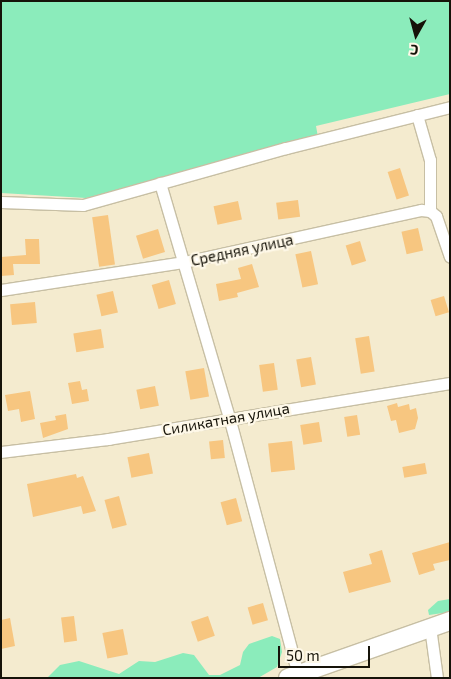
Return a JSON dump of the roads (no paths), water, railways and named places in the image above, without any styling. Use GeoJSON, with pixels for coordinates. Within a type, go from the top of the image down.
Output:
{"type":"FeatureCollection","features":[{"type":"Feature","properties":{"kind":"main road"},"geometry":{"type":"LineString","coordinates":[[293,676],[450,621]]}},
{"type":"Feature","properties":{"kind":"street"},"geometry":{"type":"LineString","coordinates":[[1,202],[83,205],[450,107]]}},
{"type":"Feature","properties":{"kind":"street"},"geometry":{"type":"LineString","coordinates":[[417,115],[430,160],[430,211],[436,216],[450,257]]}},
{"type":"Feature","properties":{"kind":"street"},"geometry":{"type":"LineString","coordinates":[[160,183],[229,417],[293,676]]}},
{"type":"Feature","properties":{"kind":"street","name":"Средняя улица"},"geometry":{"type":"LineString","coordinates":[[1,290],[184,262],[421,210],[430,211]]}},
{"type":"Feature","properties":{"kind":"street","name":"Силикатная улица"},"geometry":{"type":"LineString","coordinates":[[1,452],[108,439],[229,417],[450,383]]}},
{"type":"Feature","properties":{"kind":"street"},"geometry":{"type":"LineString","coordinates":[[430,627],[437,678]]}}]}
